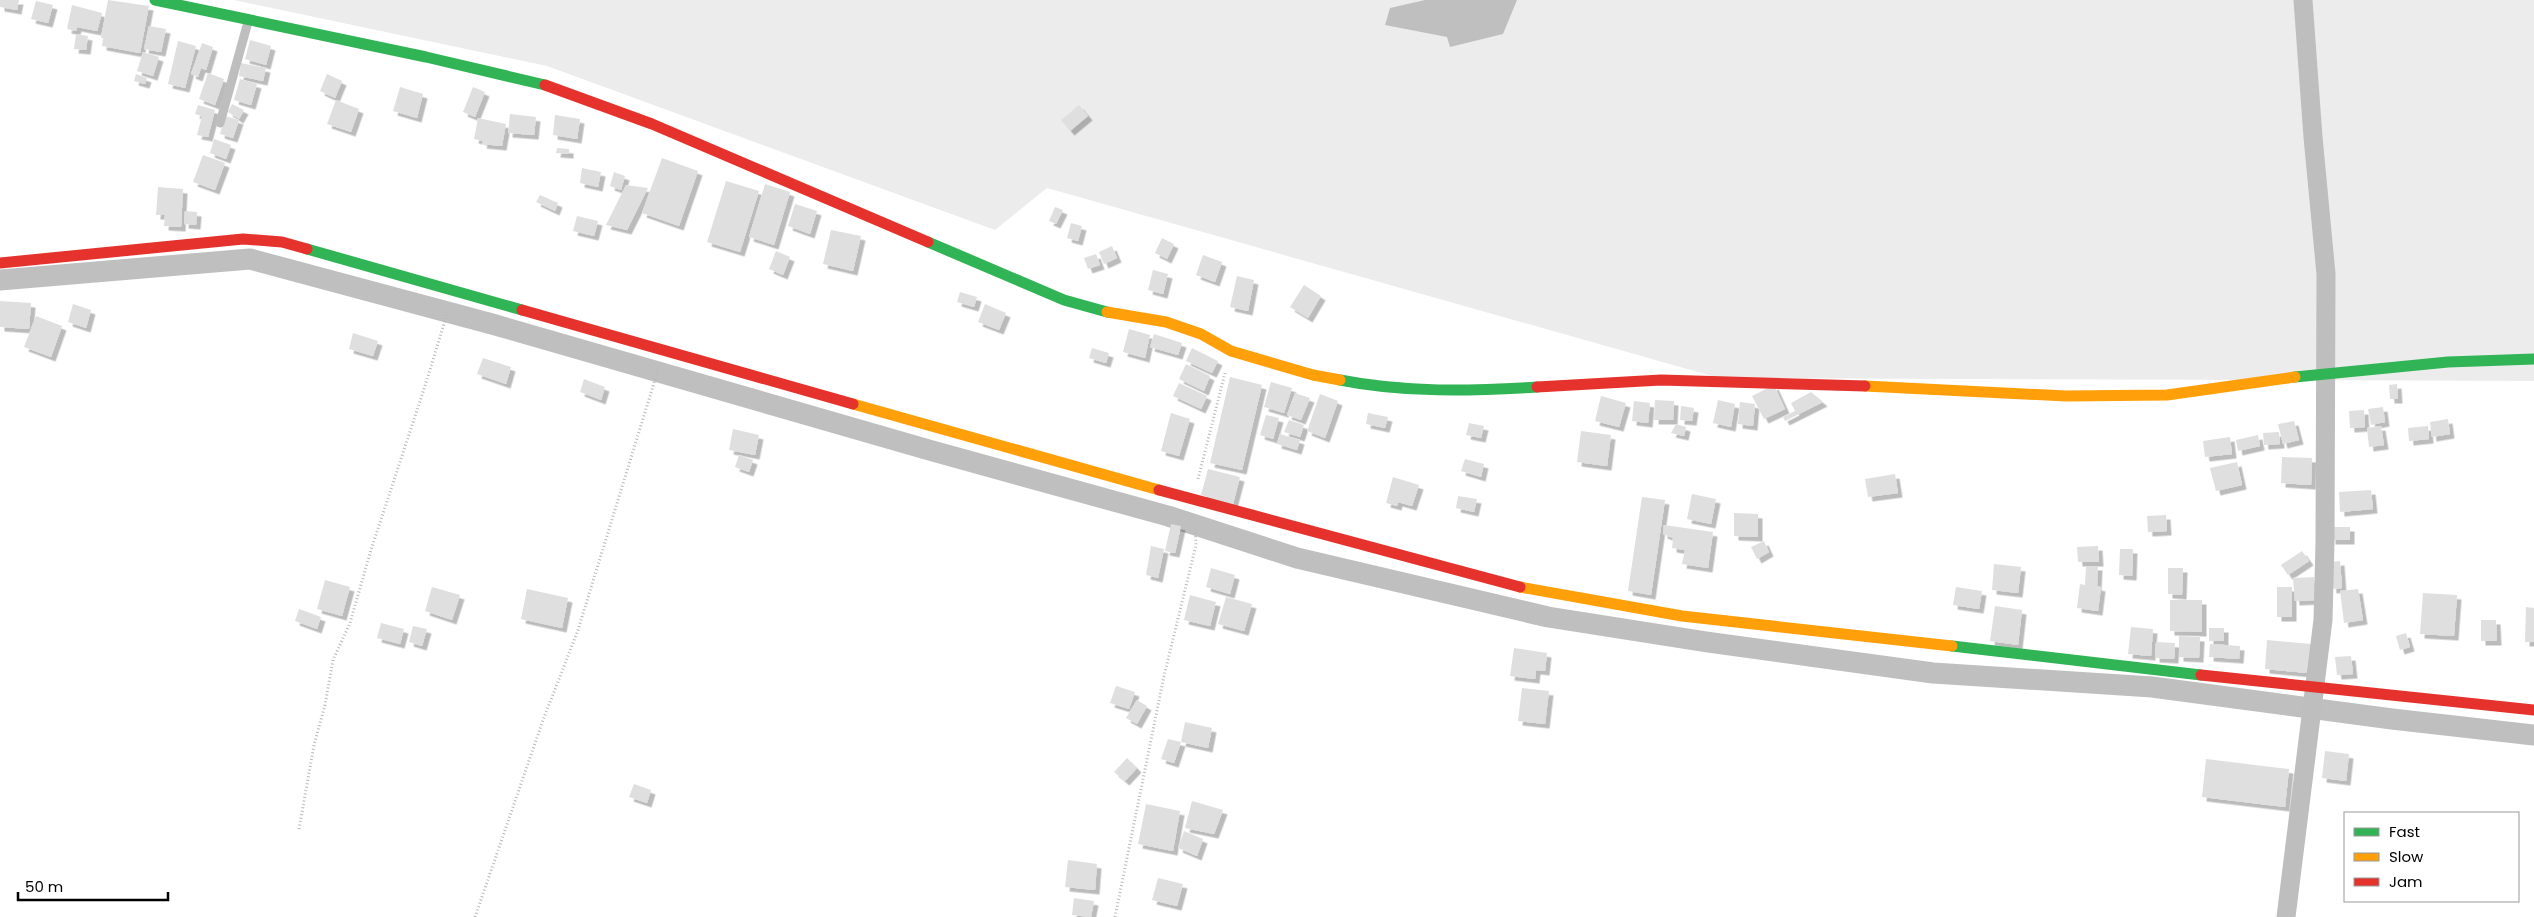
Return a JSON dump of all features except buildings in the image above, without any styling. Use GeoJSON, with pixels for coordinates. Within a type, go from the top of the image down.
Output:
{"type":"FeatureCollection","features":[{"type":"Feature","properties":{"kind":"street"},"geometry":{"type":"LineString","coordinates":[[155,0],[426,57],[544,85],[652,124],[1064,300],[1109,313],[1166,322],[1201,334],[1231,351],[1313,375],[1374,387],[1409,390],[1494,390],[1661,380],[1868,386],[2066,396],[2167,395],[2327,372],[2448,362],[2534,359]]}},
{"type":"Feature","properties":{"kind":"street"},"geometry":{"type":"LineString","coordinates":[[2286,917],[2323,601],[2327,372],[2326,274],[2303,0]]}},
{"type":"Feature","properties":{"kind":"street"},"geometry":{"type":"LineString","coordinates":[[0,263],[242,239],[282,242],[1193,500],[1523,588],[1682,616],[2534,710]]}},
{"type":"Feature","properties":{"kind":"lane"},"geometry":{"type":"LineString","coordinates":[[220,123],[248,20]]}},
{"type":"Feature","properties":{"kind":"path"},"geometry":{"type":"LineString","coordinates":[[299,829],[314,745],[325,704],[333,660],[350,623],[370,550],[426,386],[453,289]]}},
{"type":"Feature","properties":{"kind":"path"},"geometry":{"type":"LineString","coordinates":[[1193,500],[1231,351]]}},
{"type":"Feature","properties":{"kind":"path"},"geometry":{"type":"LineString","coordinates":[[475,917],[542,723],[578,630],[656,377]]}},
{"type":"Feature","properties":{"kind":"path"},"geometry":{"type":"LineString","coordinates":[[1115,917],[1164,676],[1196,545]]}},
{"type":"Feature","properties":{"kind":"shaded area"},"geometry":{"type":"Polygon","coordinates":[[[234,0],[2534,0],[2534,381],[1719,378],[1047,188],[995,230],[547,66],[234,0]]]}},
{"type":"Feature","properties":{"kind":"shaded area"},"geometry":{"type":"Polygon","coordinates":[[[1425,0],[1517,0],[1503,34],[1450,47],[1447,37],[1385,25],[1390,8],[1425,0]]]}},
{"type":"Feature","properties":{"kind":"waterway"},"geometry":{"type":"LineString","coordinates":[[0,280],[250,259],[492,324],[929,450],[1168,516],[1297,558],[1548,617],[1707,642],[1933,673],[2152,687],[2392,719],[2534,735]]}},
{"type":"Feature","properties":{"kind":"traffic: fast"},"geometry":{"type":"LineString","coordinates":[[155,0],[426,57],[545,85]]}},
{"type":"Feature","properties":{"kind":"traffic: fast"},"geometry":{"type":"LineString","coordinates":[[928,242],[1064,300],[1107,312]]}},
{"type":"Feature","properties":{"kind":"traffic: fast"},"geometry":{"type":"LineString","coordinates":[[307,249],[522,310]]}},
{"type":"Feature","properties":{"kind":"traffic: fast"},"geometry":{"type":"LineString","coordinates":[[2295,377],[2448,362],[2534,359]]}},
{"type":"Feature","properties":{"kind":"traffic: fast"},"geometry":{"type":"LineString","coordinates":[[1340,380],[1389,387],[1438,390],[1537,387]]}},
{"type":"Feature","properties":{"kind":"traffic: fast"},"geometry":{"type":"LineString","coordinates":[[1952,646],[2201,675]]}},
{"type":"Feature","properties":{"kind":"traffic: slow"},"geometry":{"type":"LineString","coordinates":[[1107,312],[1166,322],[1201,334],[1231,351],[1313,375],[1340,380]]}},
{"type":"Feature","properties":{"kind":"traffic: slow"},"geometry":{"type":"LineString","coordinates":[[1865,386],[2066,396],[2167,395],[2295,377]]}},
{"type":"Feature","properties":{"kind":"traffic: slow"},"geometry":{"type":"LineString","coordinates":[[853,404],[1159,490]]}},
{"type":"Feature","properties":{"kind":"traffic: slow"},"geometry":{"type":"LineString","coordinates":[[1520,587],[1682,616],[1952,646]]}},
{"type":"Feature","properties":{"kind":"traffic: jam"},"geometry":{"type":"LineString","coordinates":[[545,85],[652,124],[928,242]]}},
{"type":"Feature","properties":{"kind":"traffic: jam"},"geometry":{"type":"LineString","coordinates":[[0,263],[243,239],[282,242],[307,249]]}},
{"type":"Feature","properties":{"kind":"traffic: jam"},"geometry":{"type":"LineString","coordinates":[[522,310],[853,404]]}},
{"type":"Feature","properties":{"kind":"traffic: jam"},"geometry":{"type":"LineString","coordinates":[[1537,387],[1661,380],[1865,386]]}},
{"type":"Feature","properties":{"kind":"traffic: jam"},"geometry":{"type":"LineString","coordinates":[[1159,490],[1520,587]]}},
{"type":"Feature","properties":{"kind":"traffic: jam"},"geometry":{"type":"LineString","coordinates":[[2201,675],[2534,710]]}}]}
